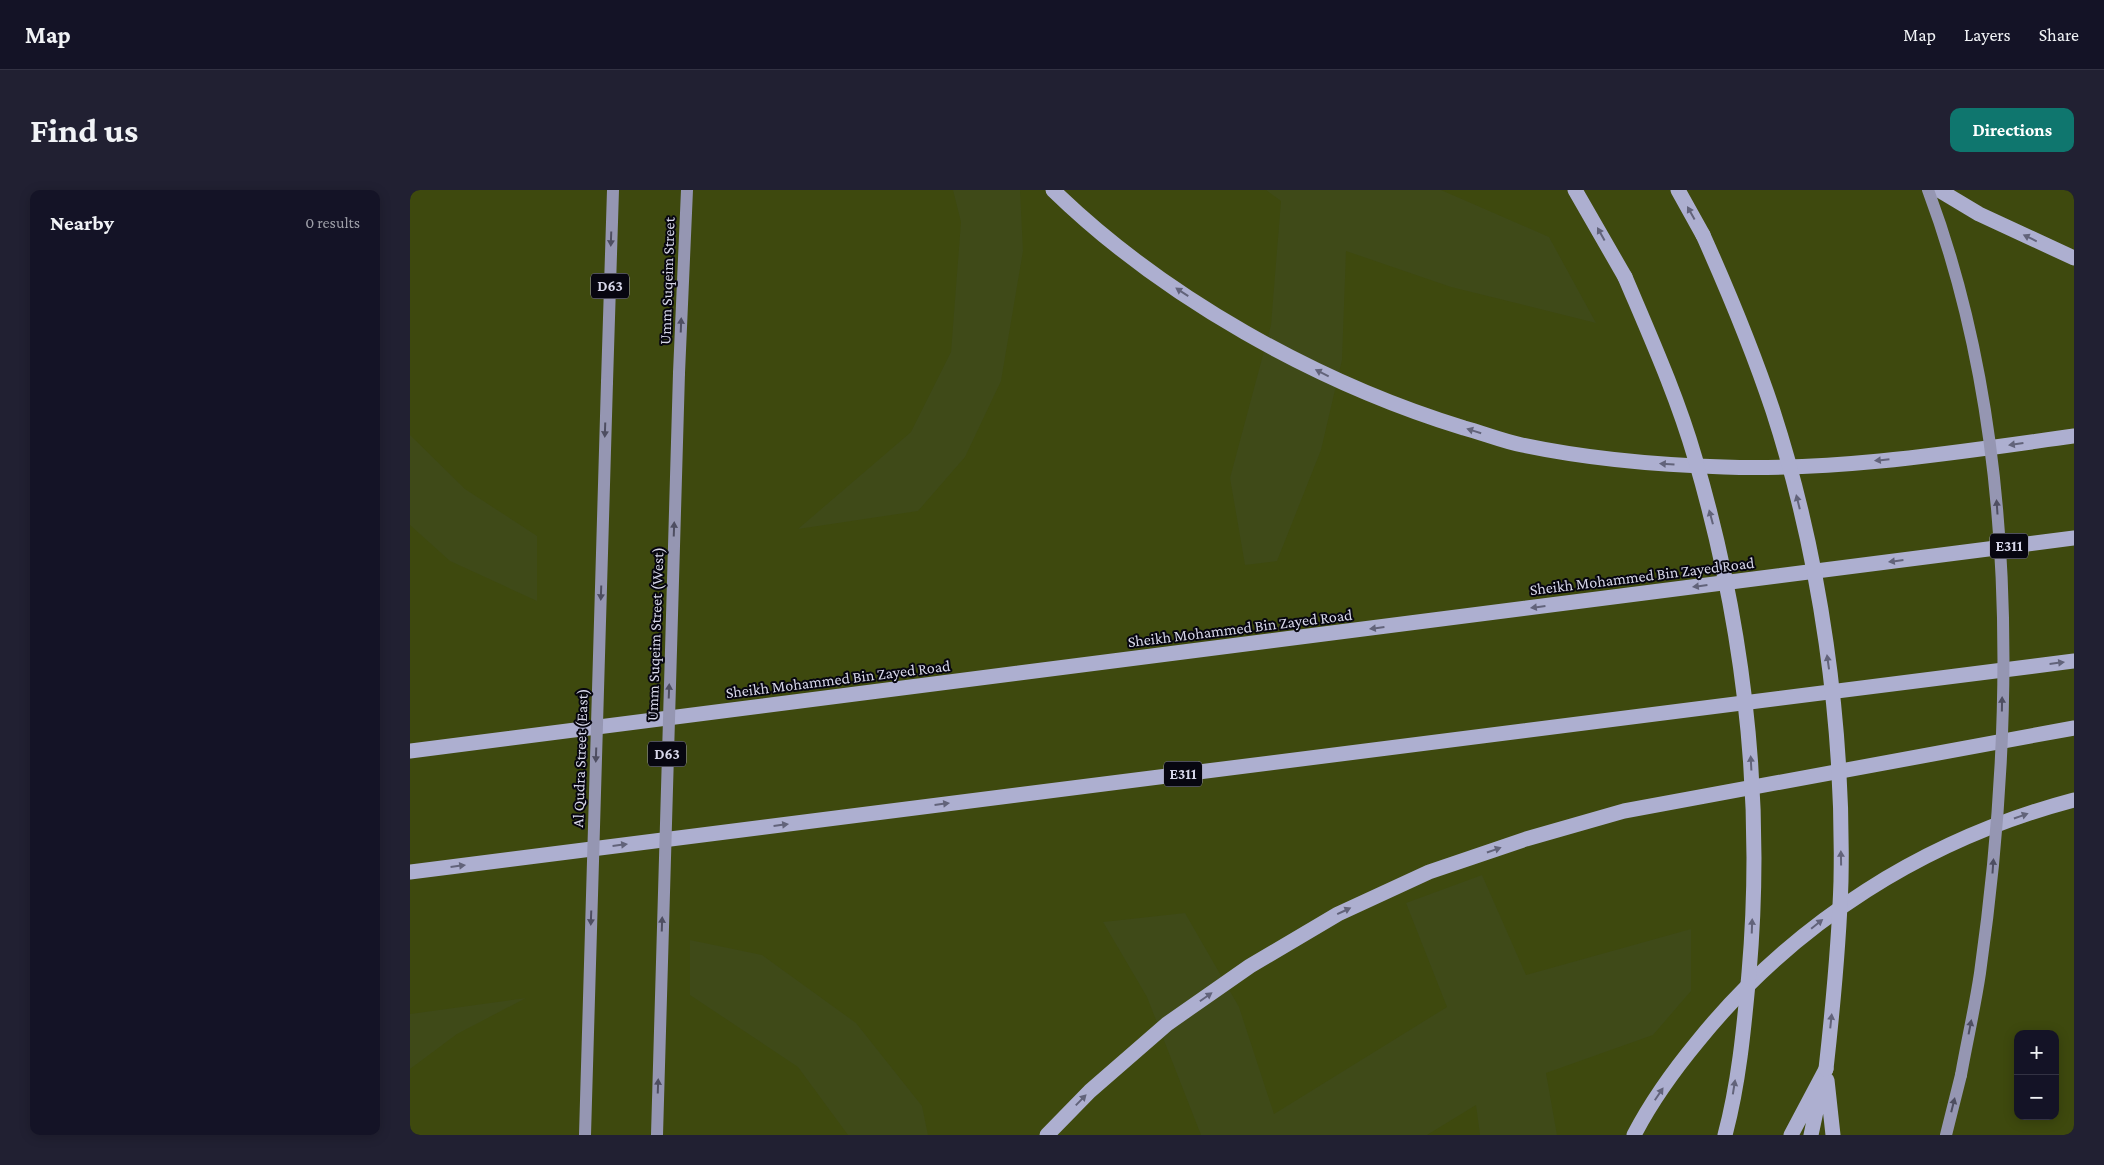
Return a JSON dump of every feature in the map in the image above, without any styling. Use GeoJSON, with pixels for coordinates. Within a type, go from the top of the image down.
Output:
{"type":"FeatureCollection","features":[{"type":"Feature","properties":{"kind":"highway"},"geometry":{"type":"LineString","coordinates":[[1053,190],[1068,205],[1148,270],[1235,327],[1326,375],[1421,415],[1520,445],[1622,460],[1725,467],[1809,466],[1930,455],[2074,436]]}},
{"type":"Feature","properties":{"kind":"highway"},"geometry":{"type":"LineString","coordinates":[[1575,190],[1625,277],[1663,365],[1694,456],[1720,549],[1738,643],[1749,739],[1754,835],[1752,931],[1744,1027],[1725,1135]]}},
{"type":"Feature","properties":{"kind":"highway"},"geometry":{"type":"LineString","coordinates":[[1678,190],[1703,235],[1741,322],[1773,412],[1798,504],[1821,615],[1832,690],[1840,785],[1841,880],[1836,974],[1826,1069],[1811,1135]]}},
{"type":"Feature","properties":{"kind":"highway"},"geometry":{"type":"LineString","coordinates":[[1939,190],[1979,214],[2074,258]]}},
{"type":"Feature","properties":{"kind":"highway","name":"Sheikh Mohammed Bin Zayed Road"},"geometry":{"type":"LineString","coordinates":[[410,751],[2074,538]]}},
{"type":"Feature","properties":{"kind":"highway","name":"E311"},"geometry":{"type":"LineString","coordinates":[[410,872],[2074,661]]}},
{"type":"Feature","properties":{"kind":"highway"},"geometry":{"type":"LineString","coordinates":[[1047,1135],[1090,1090],[1168,1024],[1250,966],[1338,914],[1429,872],[1526,839],[1624,811],[2074,728]]}},
{"type":"Feature","properties":{"kind":"highway"},"geometry":{"type":"LineString","coordinates":[[1634,1135],[1680,1063],[1724,1009],[1772,961],[1825,917],[1882,879],[1943,847],[1997,824],[2074,800]]}},
{"type":"Feature","properties":{"kind":"highway"},"geometry":{"type":"LineString","coordinates":[[1791,1135],[1826,1069]]}},
{"type":"Feature","properties":{"kind":"highway"},"geometry":{"type":"LineString","coordinates":[[1826,1069],[1833,1135]]}},
{"type":"Feature","properties":{"kind":"main road","name":"Al Qudra Street (East)"},"geometry":{"type":"LineString","coordinates":[[585,1135],[613,190]]}},
{"type":"Feature","properties":{"kind":"main road","name":"Umm Suqeim Street"},"geometry":{"type":"LineString","coordinates":[[679,373],[687,190]]}},
{"type":"Feature","properties":{"kind":"main road"},"geometry":{"type":"LineString","coordinates":[[1928,190],[1961,298],[1981,391],[1995,486],[2002,580],[2000,776],[1993,876],[1980,976],[1961,1075],[1946,1135]]}},
{"type":"Feature","properties":{"kind":"main road","name":"Umm Suqeim Street (West)"},"geometry":{"type":"LineString","coordinates":[[656,1135],[679,373]]}},
{"type":"Feature","properties":{"kind":"green space"},"geometry":{"type":"Polygon","coordinates":[[[410,190],[2074,190],[2074,1135],[410,1135],[410,190]]]}},
{"type":"Feature","properties":{"kind":"green space"},"geometry":{"type":"Polygon","coordinates":[[[953,190],[1020,190],[1023,251],[1001,381],[965,457],[918,511],[798,529],[911,432],[951,352],[961,222],[953,190]]]}},
{"type":"Feature","properties":{"kind":"green space"},"geometry":{"type":"Polygon","coordinates":[[[1266,190],[1441,190],[1549,237],[1596,323],[1451,287],[1346,251],[1342,360],[1321,450],[1277,561],[1245,565],[1230,478],[1271,325],[1281,201],[1266,190]]]}},
{"type":"Feature","properties":{"kind":"green space"},"geometry":{"type":"Polygon","coordinates":[[[410,435],[465,489],[537,536],[537,601],[450,561],[410,525],[410,435]]]}},
{"type":"Feature","properties":{"kind":"green space"},"geometry":{"type":"Polygon","coordinates":[[[1482,875],[1526,975],[1691,929],[1691,991],[1653,1035],[1546,1073],[1557,1135],[1480,1135],[1476,1105],[1427,1135],[1201,1135],[1147,997],[1103,922],[1185,913],[1239,1007],[1274,1114],[1447,1007],[1406,903],[1482,875]]]}},
{"type":"Feature","properties":{"kind":"green space"},"geometry":{"type":"Polygon","coordinates":[[[690,940],[762,955],[856,1023],[922,1106],[928,1135],[848,1135],[798,1067],[690,995],[690,940]]]}},
{"type":"Feature","properties":{"kind":"green space"},"geometry":{"type":"Polygon","coordinates":[[[526,998],[457,1034],[410,1069],[410,1014],[526,998]]]}}]}
